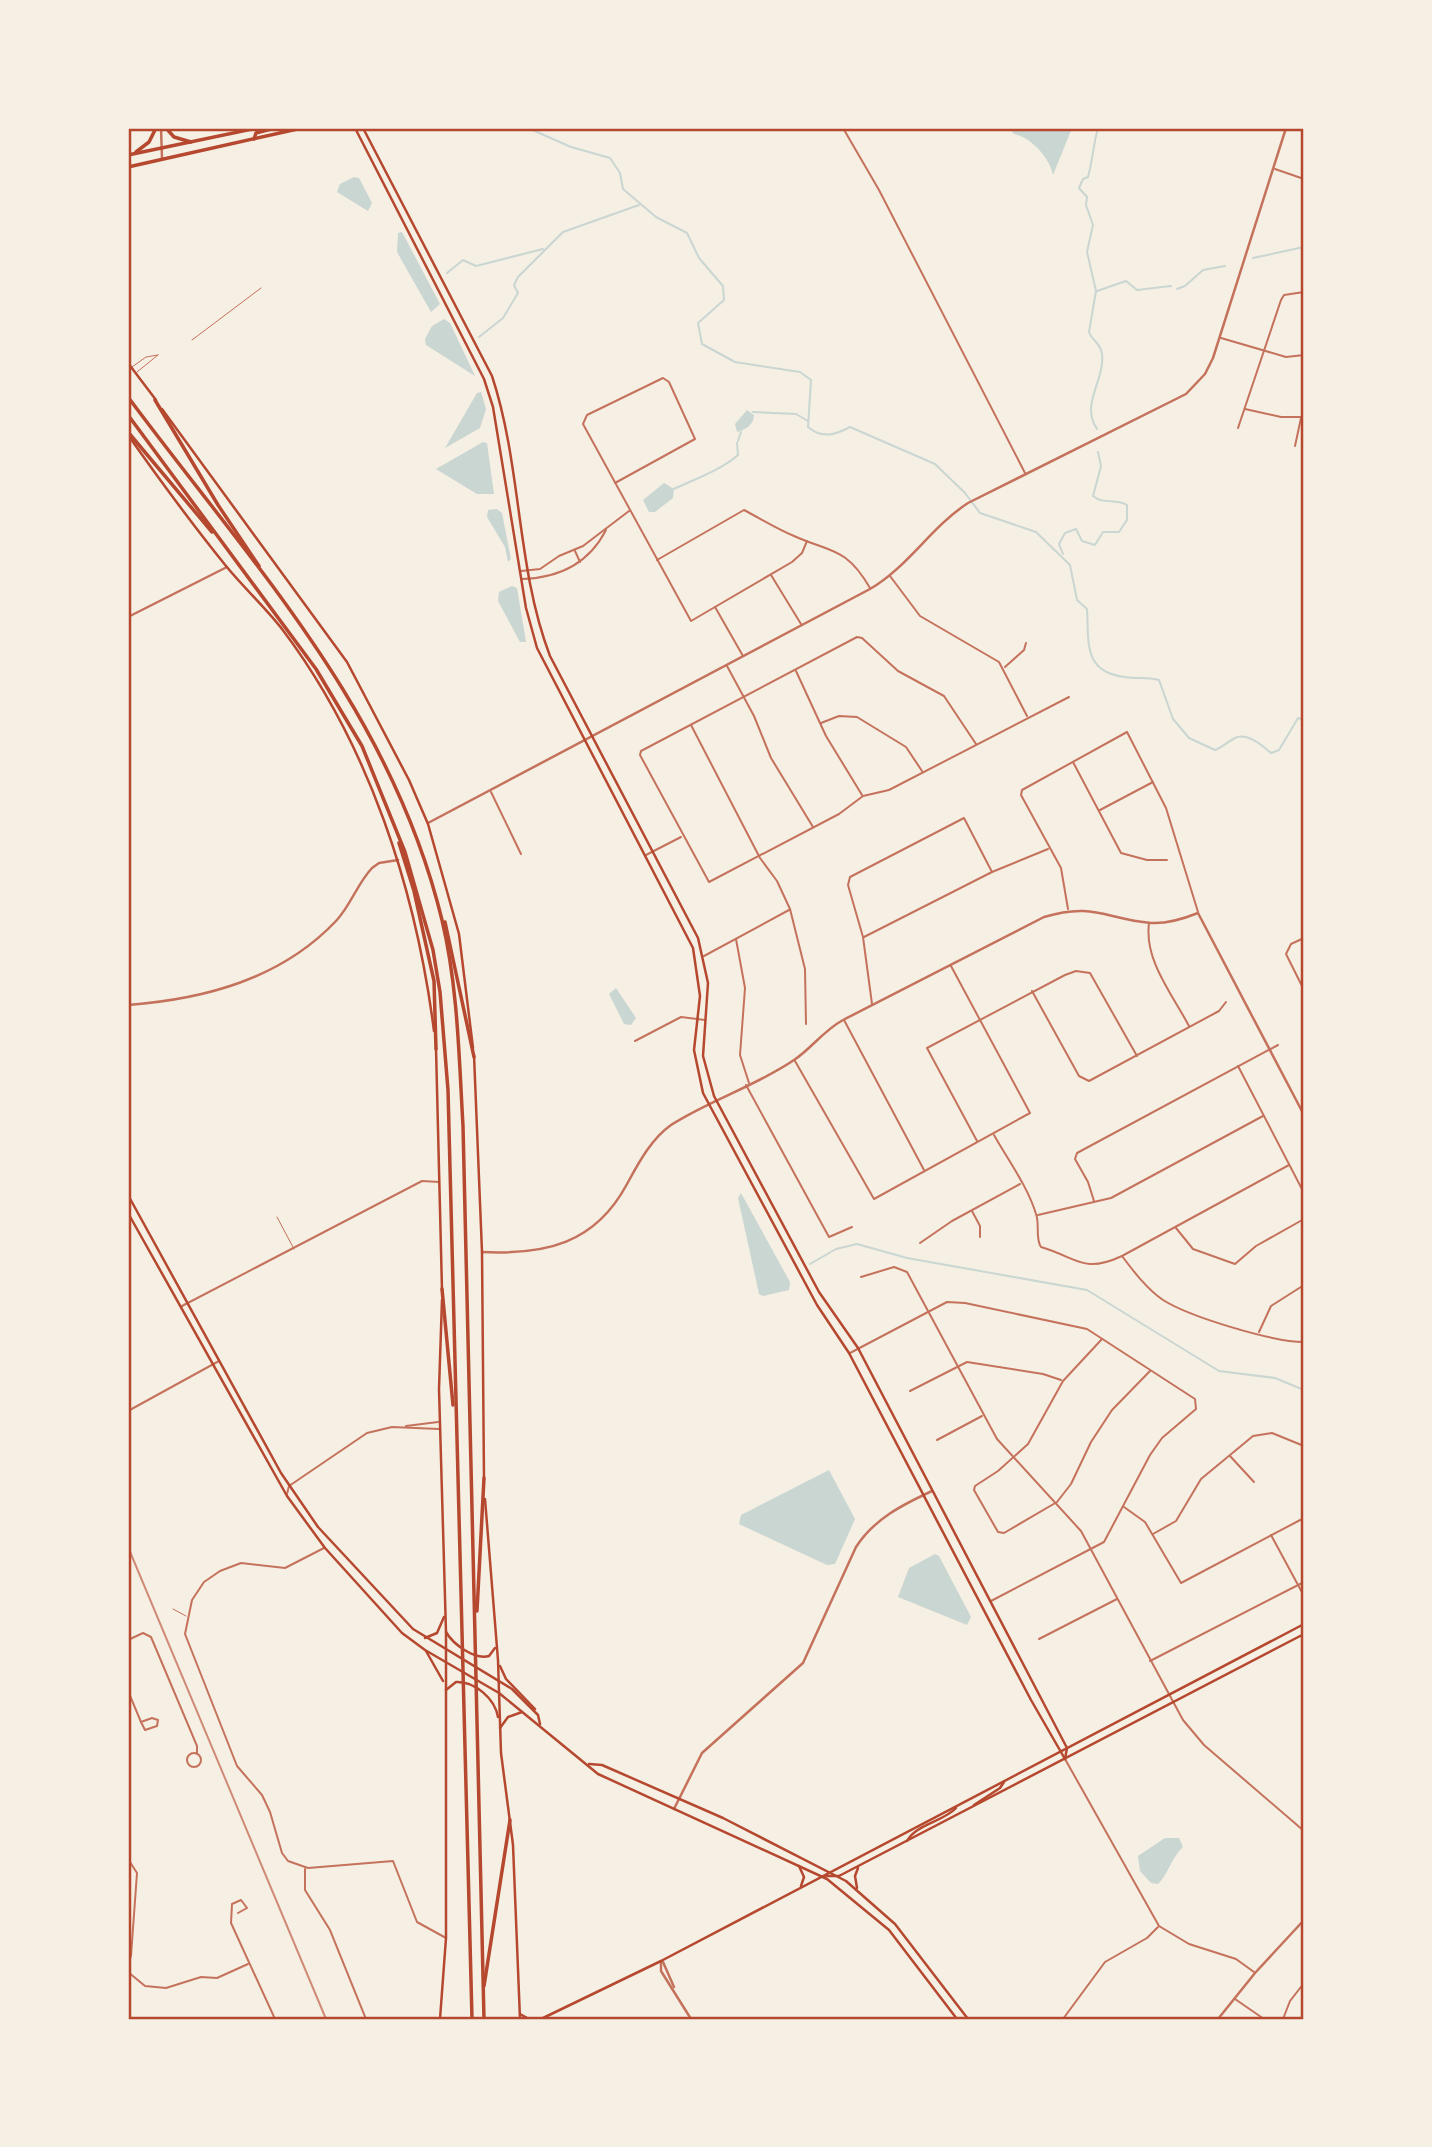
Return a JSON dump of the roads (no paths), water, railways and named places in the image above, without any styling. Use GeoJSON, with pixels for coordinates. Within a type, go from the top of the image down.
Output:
{"type":"FeatureCollection","features":[{"type":"Feature","properties":{"kind":"main road"},"geometry":{"type":"LineString","coordinates":[[130,155],[149,142],[161,128],[174,137],[193,143]]}},
{"type":"Feature","properties":{"kind":"main road"},"geometry":{"type":"LineString","coordinates":[[130,155],[257,128]]}},
{"type":"Feature","properties":{"kind":"main road"},"geometry":{"type":"LineString","coordinates":[[254,139],[256,133],[275,128]]}},
{"type":"Feature","properties":{"kind":"main road"},"geometry":{"type":"LineString","coordinates":[[128,167],[302,128]]}},
{"type":"Feature","properties":{"kind":"main road"},"geometry":{"type":"LineString","coordinates":[[355,128],[484,379],[493,407],[521,579],[537,648],[693,948],[700,980],[696,1019],[696,1065],[709,1106],[817,1305],[849,1353],[1065,1759]]}},
{"type":"Feature","properties":{"kind":"main road"},"geometry":{"type":"LineString","coordinates":[[363,128],[456,302],[492,376],[502,409],[541,632],[559,676],[704,956],[708,984],[703,1056],[717,1101],[819,1292],[858,1349],[1067,1748],[1065,1759]]}},
{"type":"Feature","properties":{"kind":"main road"},"geometry":{"type":"LineString","coordinates":[[388,191],[395,188]]}},
{"type":"Feature","properties":{"kind":"main road"},"geometry":{"type":"LineString","coordinates":[[403,220],[410,216]]}},
{"type":"Feature","properties":{"kind":"main road"},"geometry":{"type":"LineString","coordinates":[[448,307],[456,302]]}},
{"type":"Feature","properties":{"kind":"main road"},"geometry":{"type":"LineString","coordinates":[[128,363],[347,662],[404,770],[428,824],[459,934],[474,1057],[482,1252],[484,1478],[495,1650],[487,1657],[477,1656],[454,1642],[446,1632]]}},
{"type":"Feature","properties":{"kind":"main road"},"geometry":{"type":"LineString","coordinates":[[484,379],[492,376]]}},
{"type":"Feature","properties":{"kind":"main road"},"geometry":{"type":"LineString","coordinates":[[128,397],[311,638],[365,723],[405,807],[433,885],[446,926],[474,1057]]}},
{"type":"Feature","properties":{"kind":"main road"},"geometry":{"type":"LineString","coordinates":[[155,400],[218,505],[273,588]]}},
{"type":"Feature","properties":{"kind":"main road"},"geometry":{"type":"LineString","coordinates":[[128,415],[316,669],[362,746],[397,831],[433,950],[441,1004],[448,1090],[471,2019]]}},
{"type":"Feature","properties":{"kind":"main road"},"geometry":{"type":"LineString","coordinates":[[128,433],[202,523],[219,538]]}},
{"type":"Feature","properties":{"kind":"main road"},"geometry":{"type":"LineString","coordinates":[[128,433],[227,567],[282,629],[336,715],[370,785],[398,860],[430,1004],[436,1049]]}},
{"type":"Feature","properties":{"kind":"main road"},"geometry":{"type":"LineString","coordinates":[[397,831],[434,981],[442,1289],[439,1422],[446,1632],[446,1938],[440,2019]]}},
{"type":"Feature","properties":{"kind":"main road"},"geometry":{"type":"LineString","coordinates":[[433,885],[449,955],[458,1039],[475,1623]]}},
{"type":"Feature","properties":{"kind":"main road"},"geometry":{"type":"LineString","coordinates":[[128,1195],[289,1486],[334,1546],[409,1625],[425,1638],[499,1680],[538,1715]]}},
{"type":"Feature","properties":{"kind":"main road"},"geometry":{"type":"LineString","coordinates":[[128,1213],[286,1496],[326,1548],[402,1633],[425,1650],[499,1693],[540,1724],[566,1751],[589,1764],[598,1774],[823,1876],[880,1920],[957,2019]]}},
{"type":"Feature","properties":{"kind":"main road"},"geometry":{"type":"LineString","coordinates":[[442,1289],[456,1424]]}},
{"type":"Feature","properties":{"kind":"main road"},"geometry":{"type":"LineString","coordinates":[[484,1478],[474,1637],[484,2019]]}},
{"type":"Feature","properties":{"kind":"main road"},"geometry":{"type":"LineString","coordinates":[[425,1638],[439,1630],[445,1614]]}},
{"type":"Feature","properties":{"kind":"main road"},"geometry":{"type":"LineString","coordinates":[[993,1627],[1001,1622]]}},
{"type":"Feature","properties":{"kind":"main road"},"geometry":{"type":"LineString","coordinates":[[541,2019],[662,1961],[1304,1624]]}},
{"type":"Feature","properties":{"kind":"main road"},"geometry":{"type":"LineString","coordinates":[[402,1633],[409,1625]]}},
{"type":"Feature","properties":{"kind":"main road"},"geometry":{"type":"LineString","coordinates":[[493,1626],[498,1660],[500,1728]]}},
{"type":"Feature","properties":{"kind":"main road"},"geometry":{"type":"LineString","coordinates":[[823,1876],[839,1876],[860,1866],[1304,1634]]}},
{"type":"Feature","properties":{"kind":"main road"},"geometry":{"type":"LineString","coordinates":[[425,1650],[440,1673],[445,1692]]}},
{"type":"Feature","properties":{"kind":"main road"},"geometry":{"type":"LineString","coordinates":[[498,1660],[506,1679],[538,1715],[540,1724]]}},
{"type":"Feature","properties":{"kind":"main road"},"geometry":{"type":"LineString","coordinates":[[445,1692],[458,1681],[488,1696],[496,1705],[510,1820],[520,2019]]}},
{"type":"Feature","properties":{"kind":"main road"},"geometry":{"type":"LineString","coordinates":[[500,1728],[508,1717],[523,1712]]}},
{"type":"Feature","properties":{"kind":"main road"},"geometry":{"type":"LineString","coordinates":[[589,1764],[601,1765],[679,1798],[831,1871],[857,1888],[895,1924],[968,2019]]}},
{"type":"Feature","properties":{"kind":"main road"},"geometry":{"type":"LineString","coordinates":[[972,1808],[1000,1788],[1004,1781]]}},
{"type":"Feature","properties":{"kind":"main road"},"geometry":{"type":"LineString","coordinates":[[907,1841],[912,1834],[950,1814],[958,1805]]}},
{"type":"Feature","properties":{"kind":"main road"},"geometry":{"type":"LineString","coordinates":[[483,1992],[510,1820]]}},
{"type":"Feature","properties":{"kind":"main road"},"geometry":{"type":"LineString","coordinates":[[797,1864],[804,1877],[798,1888]]}},
{"type":"Feature","properties":{"kind":"main road"},"geometry":{"type":"LineString","coordinates":[[857,1888],[855,1876],[860,1866]]}},
{"type":"Feature","properties":{"kind":"main road"},"geometry":{"type":"LineString","coordinates":[[921,1972],[927,1967]]}},
{"type":"Feature","properties":{"kind":"main road"},"geometry":{"type":"LineString","coordinates":[[940,1999],[946,1993]]}},
{"type":"Feature","properties":{"kind":"main road"},"geometry":{"type":"LineString","coordinates":[[520,2014],[529,2019]]}},
{"type":"Feature","properties":{"kind":"street"},"geometry":{"type":"LineString","coordinates":[[161,128],[162,158]]}},
{"type":"Feature","properties":{"kind":"street"},"geometry":{"type":"LineString","coordinates":[[843,128],[879,190],[1026,474]]}},
{"type":"Feature","properties":{"kind":"street"},"geometry":{"type":"LineString","coordinates":[[428,824],[870,589],[890,576],[951,515],[993,490],[1186,394],[1205,374],[1220,338],[1286,128]]}},
{"type":"Feature","properties":{"kind":"street"},"geometry":{"type":"LineString","coordinates":[[1273,169],[1304,178]]}},
{"type":"Feature","properties":{"kind":"street"},"geometry":{"type":"LineString","coordinates":[[1238,428],[1284,295],[1304,292]]}},
{"type":"Feature","properties":{"kind":"street"},"geometry":{"type":"LineString","coordinates":[[1220,338],[1286,356],[1304,355]]}},
{"type":"Feature","properties":{"kind":"street"},"geometry":{"type":"LineString","coordinates":[[615,483],[695,439],[669,382],[663,378],[583,419],[615,483],[656,560],[691,621],[802,553],[807,541]]}},
{"type":"Feature","properties":{"kind":"street"},"geometry":{"type":"LineString","coordinates":[[1244,408],[1281,417],[1302,417],[1295,446]]}},
{"type":"Feature","properties":{"kind":"street"},"geometry":{"type":"LineString","coordinates":[[520,572],[540,569],[559,555],[574,550],[606,530],[630,510]]}},
{"type":"Feature","properties":{"kind":"street"},"geometry":{"type":"LineString","coordinates":[[656,560],[744,510],[807,541],[820,543],[848,559],[860,571],[870,589]]}},
{"type":"Feature","properties":{"kind":"street"},"geometry":{"type":"LineString","coordinates":[[521,579],[530,579],[580,563],[592,553],[606,530]]}},
{"type":"Feature","properties":{"kind":"street"},"geometry":{"type":"LineString","coordinates":[[574,550],[580,563]]}},
{"type":"Feature","properties":{"kind":"street"},"geometry":{"type":"LineString","coordinates":[[128,617],[227,567]]}},
{"type":"Feature","properties":{"kind":"street"},"geometry":{"type":"LineString","coordinates":[[771,574],[801,625]]}},
{"type":"Feature","properties":{"kind":"street"},"geometry":{"type":"LineString","coordinates":[[890,576],[920,616],[1004,667],[1028,717]]}},
{"type":"Feature","properties":{"kind":"street"},"geometry":{"type":"LineString","coordinates":[[715,606],[743,656]]}},
{"type":"Feature","properties":{"kind":"street"},"geometry":{"type":"LineString","coordinates":[[976,744],[944,696],[898,671],[860,637],[743,696],[641,751],[640,755],[709,882],[814,828],[863,796],[889,790],[1069,697]]}},
{"type":"Feature","properties":{"kind":"street"},"geometry":{"type":"LineString","coordinates":[[1004,667],[1024,650],[1026,643]]}},
{"type":"Feature","properties":{"kind":"street"},"geometry":{"type":"LineString","coordinates":[[726,665],[771,758],[814,828]]}},
{"type":"Feature","properties":{"kind":"street"},"geometry":{"type":"LineString","coordinates":[[795,669],[820,723],[863,796]]}},
{"type":"Feature","properties":{"kind":"street"},"geometry":{"type":"LineString","coordinates":[[820,723],[839,716],[857,717],[906,747],[922,772]]}},
{"type":"Feature","properties":{"kind":"street"},"geometry":{"type":"LineString","coordinates":[[691,724],[760,858],[777,881],[790,909],[804,970],[806,1024]]}},
{"type":"Feature","properties":{"kind":"street"},"geometry":{"type":"LineString","coordinates":[[1068,909],[1061,868],[1022,790],[1127,732],[1176,834],[1198,913],[1304,1115]]}},
{"type":"Feature","properties":{"kind":"street"},"geometry":{"type":"LineString","coordinates":[[1073,761],[1121,853],[1147,860],[1167,860]]}},
{"type":"Feature","properties":{"kind":"street"},"geometry":{"type":"LineString","coordinates":[[1099,810],[1153,782]]}},
{"type":"Feature","properties":{"kind":"street"},"geometry":{"type":"LineString","coordinates":[[489,790],[521,854]]}},
{"type":"Feature","properties":{"kind":"street"},"geometry":{"type":"LineString","coordinates":[[872,1005],[863,937],[847,882],[850,877],[964,818],[992,872]]}},
{"type":"Feature","properties":{"kind":"street"},"geometry":{"type":"LineString","coordinates":[[645,856],[682,836]]}},
{"type":"Feature","properties":{"kind":"street"},"geometry":{"type":"LineString","coordinates":[[863,937],[992,872],[1050,849]]}},
{"type":"Feature","properties":{"kind":"street"},"geometry":{"type":"LineString","coordinates":[[128,1005],[183,1000],[258,975],[291,957],[336,921],[372,868],[379,863],[398,860]]}},
{"type":"Feature","properties":{"kind":"street"},"geometry":{"type":"LineString","coordinates":[[704,956],[790,909]]}},
{"type":"Feature","properties":{"kind":"street"},"geometry":{"type":"LineString","coordinates":[[482,1252],[540,1251],[574,1240],[613,1207],[641,1159],[670,1126],[795,1060],[826,1029],[1044,917],[1068,909],[1107,912],[1149,923],[1178,920],[1198,913]]}},
{"type":"Feature","properties":{"kind":"street"},"geometry":{"type":"LineString","coordinates":[[1149,923],[1148,934],[1153,960],[1190,1027]]}},
{"type":"Feature","properties":{"kind":"street"},"geometry":{"type":"LineString","coordinates":[[1304,938],[1289,946],[1287,956],[1304,990]]}},
{"type":"Feature","properties":{"kind":"street"},"geometry":{"type":"LineString","coordinates":[[736,939],[745,988],[740,1055],[748,1084],[829,1237],[852,1227]]}},
{"type":"Feature","properties":{"kind":"street"},"geometry":{"type":"LineString","coordinates":[[795,1060],[874,1199],[1030,1113],[951,965]]}},
{"type":"Feature","properties":{"kind":"street"},"geometry":{"type":"LineString","coordinates":[[977,1142],[927,1048],[1032,990],[1076,971],[1090,973],[1137,1056]]}},
{"type":"Feature","properties":{"kind":"street"},"geometry":{"type":"LineString","coordinates":[[1032,990],[1083,1080],[1089,1082],[1219,1011],[1226,1002]]}},
{"type":"Feature","properties":{"kind":"street"},"geometry":{"type":"LineString","coordinates":[[635,1041],[681,1017],[705,1020]]}},
{"type":"Feature","properties":{"kind":"street"},"geometry":{"type":"LineString","coordinates":[[843,1020],[925,1171]]}},
{"type":"Feature","properties":{"kind":"street"},"geometry":{"type":"LineString","coordinates":[[1094,1201],[1075,1156],[1237,1065],[1278,1045]]}},
{"type":"Feature","properties":{"kind":"street"},"geometry":{"type":"LineString","coordinates":[[1237,1065],[1304,1193]]}},
{"type":"Feature","properties":{"kind":"street"},"geometry":{"type":"LineString","coordinates":[[1037,1216],[1111,1198],[1263,1116]]}},
{"type":"Feature","properties":{"kind":"street"},"geometry":{"type":"LineString","coordinates":[[994,1134],[1037,1216],[1041,1247],[1084,1265],[1102,1265],[1122,1256],[1289,1165]]}},
{"type":"Feature","properties":{"kind":"street"},"geometry":{"type":"LineString","coordinates":[[181,1307],[422,1181],[440,1183]]}},
{"type":"Feature","properties":{"kind":"street"},"geometry":{"type":"LineString","coordinates":[[920,1243],[971,1210],[1021,1184]]}},
{"type":"Feature","properties":{"kind":"street"},"geometry":{"type":"LineString","coordinates":[[971,1210],[980,1226],[980,1237]]}},
{"type":"Feature","properties":{"kind":"street"},"geometry":{"type":"LineString","coordinates":[[1175,1227],[1193,1249],[1235,1264],[1256,1245],[1304,1219]]}},
{"type":"Feature","properties":{"kind":"street"},"geometry":{"type":"LineString","coordinates":[[134,1224],[141,1220]]}},
{"type":"Feature","properties":{"kind":"street"},"geometry":{"type":"LineString","coordinates":[[1122,1256],[1163,1299],[1181,1309],[1284,1341],[1304,1342]]}},
{"type":"Feature","properties":{"kind":"street"},"geometry":{"type":"LineString","coordinates":[[861,1278],[894,1267],[909,1276],[997,1439],[1081,1531],[1172,1703],[1204,1745],[1304,1831]]}},
{"type":"Feature","properties":{"kind":"street"},"geometry":{"type":"LineString","coordinates":[[1259,1333],[1271,1306],[1304,1285]]}},
{"type":"Feature","properties":{"kind":"street"},"geometry":{"type":"LineString","coordinates":[[849,1353],[947,1302],[965,1303],[1071,1324],[1103,1338],[1190,1394],[1197,1407],[1162,1438],[1145,1462],[1104,1542],[990,1601]]}},
{"type":"Feature","properties":{"kind":"street"},"geometry":{"type":"LineString","coordinates":[[1103,1338],[1063,1381],[1034,1435],[1014,1458],[979,1481],[974,1490],[995,1529],[1004,1533],[1057,1502],[1071,1484],[1091,1442],[1112,1410],[1151,1370]]}},
{"type":"Feature","properties":{"kind":"street"},"geometry":{"type":"LineString","coordinates":[[128,1410],[219,1361]]}},
{"type":"Feature","properties":{"kind":"street"},"geometry":{"type":"LineString","coordinates":[[910,1391],[967,1362],[989,1364],[1063,1381]]}},
{"type":"Feature","properties":{"kind":"street"},"geometry":{"type":"LineString","coordinates":[[937,1440],[983,1415]]}},
{"type":"Feature","properties":{"kind":"street"},"geometry":{"type":"LineString","coordinates":[[286,1496],[289,1486],[367,1433],[410,1424],[439,1422]]}},
{"type":"Feature","properties":{"kind":"street"},"geometry":{"type":"LineString","coordinates":[[404,1427],[411,1430],[440,1429]]}},
{"type":"Feature","properties":{"kind":"street"},"geometry":{"type":"LineString","coordinates":[[1153,1534],[1176,1521],[1201,1479],[1259,1433],[1281,1435],[1304,1446]]}},
{"type":"Feature","properties":{"kind":"street"},"geometry":{"type":"LineString","coordinates":[[1230,1455],[1254,1482]]}},
{"type":"Feature","properties":{"kind":"street"},"geometry":{"type":"LineString","coordinates":[[674,1809],[702,1753],[803,1663],[856,1547],[866,1532],[880,1519],[932,1492]]}},
{"type":"Feature","properties":{"kind":"street"},"geometry":{"type":"LineString","coordinates":[[1124,1507],[1145,1522],[1179,1582],[1304,1518]]}},
{"type":"Feature","properties":{"kind":"street"},"geometry":{"type":"LineString","coordinates":[[1271,1535],[1304,1596]]}},
{"type":"Feature","properties":{"kind":"street"},"geometry":{"type":"LineString","coordinates":[[326,1548],[285,1568],[241,1563],[220,1571],[198,1590],[186,1616],[188,1646],[237,1766],[254,1782],[265,1803],[282,1853],[288,1861],[305,1868],[393,1861],[417,1922],[446,1938]]}},
{"type":"Feature","properties":{"kind":"street"},"geometry":{"type":"LineString","coordinates":[[1150,1661],[1304,1582]]}},
{"type":"Feature","properties":{"kind":"street"},"geometry":{"type":"LineString","coordinates":[[1040,1639],[1118,1599]]}},
{"type":"Feature","properties":{"kind":"street"},"geometry":{"type":"LineString","coordinates":[[128,1640],[143,1633],[151,1637],[197,1746],[197,1754]]}},
{"type":"Feature","properties":{"kind":"street"},"geometry":{"type":"LineString","coordinates":[[128,1691],[141,1722],[148,1730],[157,1726],[159,1721],[152,1717],[141,1722]]}},
{"type":"Feature","properties":{"kind":"street"},"geometry":{"type":"LineString","coordinates":[[1065,1759],[1158,1926],[1189,1944],[1236,1959],[1255,1973]]}},
{"type":"Feature","properties":{"kind":"street"},"geometry":{"type":"LineString","coordinates":[[128,1858],[136,1873],[131,1956],[128,1964]]}},
{"type":"Feature","properties":{"kind":"street"},"geometry":{"type":"LineString","coordinates":[[305,1868],[305,1890],[330,1930],[366,2019]]}},
{"type":"Feature","properties":{"kind":"street"},"geometry":{"type":"LineString","coordinates":[[238,1913],[246,1910],[244,1901],[239,1900],[232,1904],[230,1919],[275,2019]]}},
{"type":"Feature","properties":{"kind":"street"},"geometry":{"type":"LineString","coordinates":[[1218,2019],[1255,1973],[1304,1920]]}},
{"type":"Feature","properties":{"kind":"street"},"geometry":{"type":"LineString","coordinates":[[1063,2019],[1105,1962],[1147,1938],[1158,1926]]}},
{"type":"Feature","properties":{"kind":"street"},"geometry":{"type":"LineString","coordinates":[[662,1961],[691,2019]]}},
{"type":"Feature","properties":{"kind":"street"},"geometry":{"type":"LineString","coordinates":[[128,1972],[145,1986],[166,1988],[201,1977],[217,1978],[249,1964]]}},
{"type":"Feature","properties":{"kind":"street"},"geometry":{"type":"LineString","coordinates":[[128,1972],[128,1978]]}},
{"type":"Feature","properties":{"kind":"street"},"geometry":{"type":"LineString","coordinates":[[1283,2019],[1290,2001],[1304,1983]]}},
{"type":"Feature","properties":{"kind":"street"},"geometry":{"type":"LineString","coordinates":[[1234,1999],[1265,2019]]}},
{"type":"Feature","properties":{"kind":"lane"},"geometry":{"type":"LineString","coordinates":[[192,340],[261,288]]}},
{"type":"Feature","properties":{"kind":"lane"},"geometry":{"type":"LineString","coordinates":[[131,367],[146,358],[158,355],[135,373]]}},
{"type":"Feature","properties":{"kind":"lane"},"geometry":{"type":"LineString","coordinates":[[277,1217],[293,1249]]}},
{"type":"Feature","properties":{"kind":"lane"},"geometry":{"type":"LineString","coordinates":[[173,1609],[186,1616]]}},
{"type":"Feature","properties":{"kind":"waterway"},"geometry":{"type":"LineString","coordinates":[[528,128],[571,147],[610,158],[620,173],[623,189],[656,217],[687,233],[699,258],[723,286],[724,300],[698,323],[702,344],[735,362],[800,372],[811,380],[808,427],[813,431],[829,434],[850,427],[935,464],[965,493],[980,513],[1036,532],[1070,565],[1077,600],[1087,609],[1089,644],[1095,662],[1111,674],[1159,680],[1173,719],[1189,738],[1215,750],[1235,738],[1245,737],[1271,753],[1279,750],[1298,718],[1304,720]]}},
{"type":"Feature","properties":{"kind":"waterway"},"geometry":{"type":"LineString","coordinates":[[1097,429],[1091,411],[1102,354],[1089,332],[1096,291],[1087,252],[1093,225],[1086,205],[1087,197],[1079,188],[1083,179],[1088,177],[1098,128]]}},
{"type":"Feature","properties":{"kind":"waterway"},"geometry":{"type":"LineString","coordinates":[[479,337],[503,318],[518,293],[514,285],[518,277],[563,232],[639,205]]}},
{"type":"Feature","properties":{"kind":"waterway"},"geometry":{"type":"LineString","coordinates":[[1253,258],[1304,247]]}},
{"type":"Feature","properties":{"kind":"waterway"},"geometry":{"type":"LineString","coordinates":[[447,273],[463,260],[476,266],[543,249]]}},
{"type":"Feature","properties":{"kind":"waterway"},"geometry":{"type":"LineString","coordinates":[[1177,289],[1185,286],[1203,270],[1225,266]]}},
{"type":"Feature","properties":{"kind":"waterway"},"geometry":{"type":"LineString","coordinates":[[1097,291],[1126,281],[1137,290],[1171,286]]}},
{"type":"Feature","properties":{"kind":"waterway"},"geometry":{"type":"LineString","coordinates":[[753,412],[796,414],[808,421]]}},
{"type":"Feature","properties":{"kind":"waterway"},"geometry":{"type":"LineString","coordinates":[[738,441],[741,432]]}},
{"type":"Feature","properties":{"kind":"waterway"},"geometry":{"type":"LineString","coordinates":[[674,489],[716,470],[738,455],[737,443]]}},
{"type":"Feature","properties":{"kind":"waterway"},"geometry":{"type":"LineString","coordinates":[[1063,554],[1059,544],[1065,533],[1076,529],[1082,541],[1095,545],[1103,532],[1119,532],[1127,520],[1127,505],[1093,496],[1101,466],[1098,452]]}},
{"type":"Feature","properties":{"kind":"waterway"},"geometry":{"type":"LineString","coordinates":[[1304,625],[1304,632]]}},
{"type":"Feature","properties":{"kind":"waterway"},"geometry":{"type":"LineString","coordinates":[[810,1264],[836,1249],[857,1244],[907,1258],[1087,1290],[1219,1371],[1275,1378],[1304,1390]]}},
{"type":"Feature","properties":{"kind":"railway"},"geometry":{"type":"LineString","coordinates":[[128,1547],[326,2019]]}}]}
